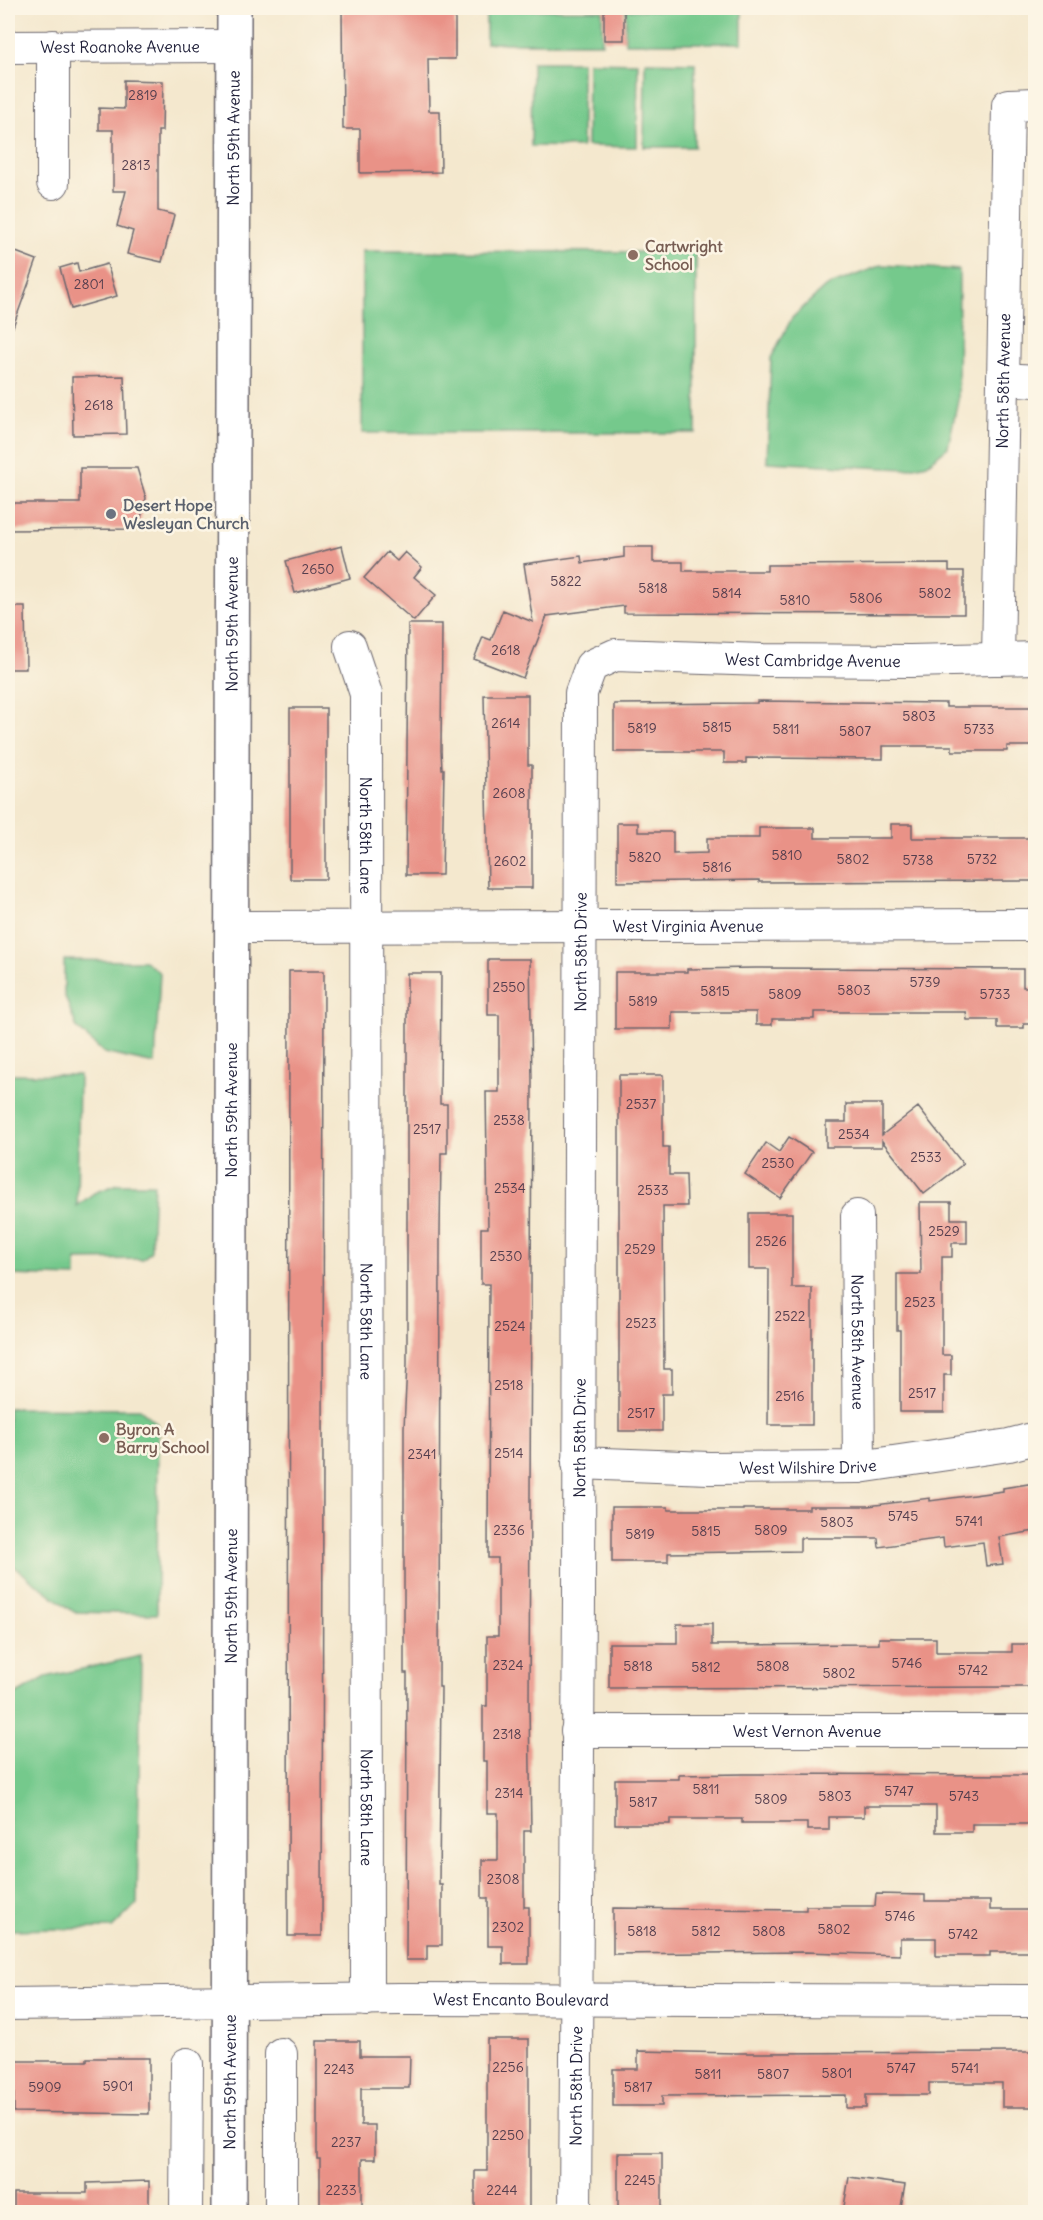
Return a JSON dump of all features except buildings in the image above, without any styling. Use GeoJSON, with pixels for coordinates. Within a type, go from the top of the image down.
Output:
{"type":"FeatureCollection","features":[{"type":"Feature","properties":{"kind":"main road","name":"North 59th Avenue"},"geometry":{"type":"LineString","coordinates":[[229,2212],[231,504],[234,8]]}},
{"type":"Feature","properties":{"kind":"street"},"geometry":{"type":"LineString","coordinates":[[53,46],[53,183]]}},
{"type":"Feature","properties":{"kind":"street","name":"West Roanoke Avenue"},"geometry":{"type":"LineString","coordinates":[[8,47],[234,46]]}},
{"type":"Feature","properties":{"kind":"street","name":"North 58th Avenue"},"geometry":{"type":"LineString","coordinates":[[998,658],[1003,379],[1022,104]]}},
{"type":"Feature","properties":{"kind":"street"},"geometry":{"type":"LineString","coordinates":[[1003,379],[1035,381]]}},
{"type":"Feature","properties":{"kind":"street","name":"North 58th Lane"},"geometry":{"type":"LineString","coordinates":[[350,646],[366,694],[367,2000]]}},
{"type":"Feature","properties":{"kind":"street","name":"West Cambridge Avenue"},"geometry":{"type":"LineString","coordinates":[[591,666],[615,654],[763,660],[910,661],[1035,658]]}},
{"type":"Feature","properties":{"kind":"street","name":"North 58th Drive"},"geometry":{"type":"LineString","coordinates":[[575,2212],[581,693],[591,666]]}},
{"type":"Feature","properties":{"kind":"street","name":"West Virginia Avenue"},"geometry":{"type":"LineString","coordinates":[[232,927],[1035,925]]}},
{"type":"Feature","properties":{"kind":"street","name":"North 58th Avenue"},"geometry":{"type":"LineString","coordinates":[[857,1216],[859,1467]]}},
{"type":"Feature","properties":{"kind":"street","name":"West Wilshire Drive"},"geometry":{"type":"LineString","coordinates":[[578,1463],[709,1468],[859,1467],[1009,1446],[1035,1438]]}},
{"type":"Feature","properties":{"kind":"street","name":"West Vernon Avenue"},"geometry":{"type":"LineString","coordinates":[[577,1731],[1035,1731]]}},
{"type":"Feature","properties":{"kind":"street","name":"West Encanto Boulevard"},"geometry":{"type":"LineString","coordinates":[[8,2004],[575,1999],[1035,2001]]}},
{"type":"Feature","properties":{"kind":"street"},"geometry":{"type":"LineString","coordinates":[[280,2212],[281,2054]]}},
{"type":"Feature","properties":{"kind":"street"},"geometry":{"type":"LineString","coordinates":[[186,2212],[187,2064]]}},
{"type":"Feature","properties":{"kind":"green space"},"geometry":{"type":"Polygon","coordinates":[[[486,10],[602,10],[602,43],[486,43],[486,10]]]}},
{"type":"Feature","properties":{"kind":"green space"},"geometry":{"type":"Polygon","coordinates":[[[626,10],[742,10],[742,43],[625,43],[626,10]]]}},
{"type":"Feature","properties":{"kind":"green space"},"geometry":{"type":"Polygon","coordinates":[[[532,62],[582,62],[582,147],[531,146],[532,62]]]}},
{"type":"Feature","properties":{"kind":"green space"},"geometry":{"type":"Polygon","coordinates":[[[588,62],[638,63],[637,147],[587,146],[588,62]]]}},
{"type":"Feature","properties":{"kind":"green space"},"geometry":{"type":"Polygon","coordinates":[[[645,62],[695,63],[694,147],[644,147],[645,62]]]}},
{"type":"Feature","properties":{"kind":"green space"},"geometry":{"type":"Polygon","coordinates":[[[362,251],[696,252],[696,433],[362,433],[362,251]]]}},
{"type":"Feature","properties":{"kind":"green space"},"geometry":{"type":"Polygon","coordinates":[[[882,265],[959,270],[958,400],[948,447],[927,464],[906,469],[767,462],[771,358],[792,318],[825,287],[882,265]]]}},
{"type":"Feature","properties":{"kind":"green space"},"geometry":{"type":"Polygon","coordinates":[[[64,960],[145,961],[160,973],[155,1064],[104,1053],[77,1028],[64,994],[64,960]]]}},
{"type":"Feature","properties":{"kind":"green space"},"geometry":{"type":"Polygon","coordinates":[[[8,1074],[79,1075],[77,1206],[94,1193],[118,1184],[154,1184],[151,1251],[143,1259],[76,1260],[76,1277],[8,1275],[8,1074]]]}},
{"type":"Feature","properties":{"kind":"green space"},"geometry":{"type":"Polygon","coordinates":[[[8,1408],[140,1409],[158,1424],[157,1614],[74,1612],[8,1562],[8,1408]]]}},
{"type":"Feature","properties":{"kind":"green space"},"geometry":{"type":"Polygon","coordinates":[[[141,1656],[137,1904],[112,1928],[8,1930],[8,1699],[46,1677],[141,1656]]]}},
{"type":"Feature","properties":{"kind":"place","name":"Cartwright School"},"geometry":{"type":"Point","coordinates":[633,255]}},
{"type":"Feature","properties":{"kind":"place","name":"Desert Hope Wesleyan Church"},"geometry":{"type":"Point","coordinates":[111,514]}},
{"type":"Feature","properties":{"kind":"place","name":"Byron A Barry School"},"geometry":{"type":"Point","coordinates":[104,1438]}}]}
